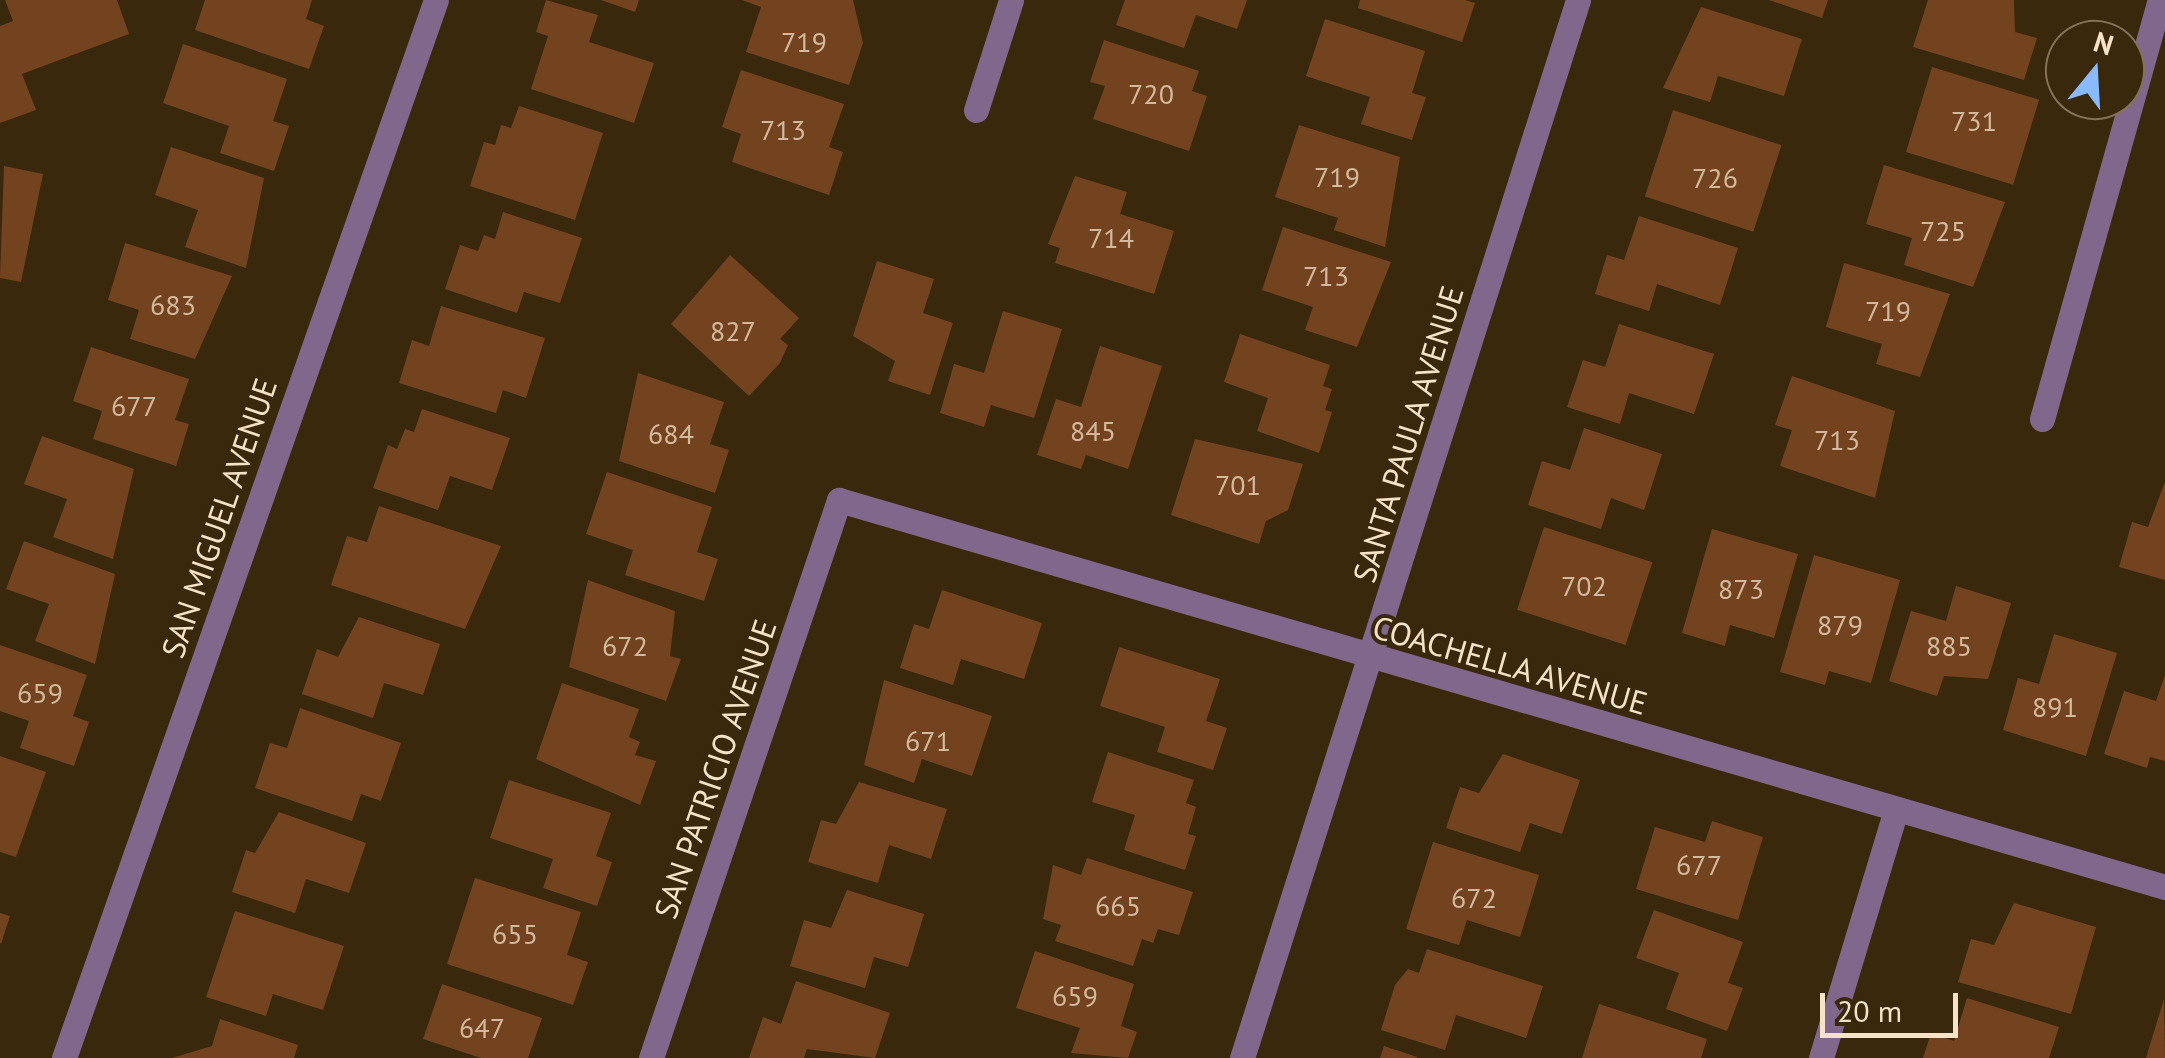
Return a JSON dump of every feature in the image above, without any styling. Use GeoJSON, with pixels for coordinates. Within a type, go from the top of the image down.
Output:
{"type":"FeatureCollection","features":[{"type":"Feature","properties":{"kind":"street","name":"SAN MIGUEL AVENUE"},"geometry":{"type":"LineString","coordinates":[[64,1058],[436,0]]}},
{"type":"Feature","properties":{"kind":"street"},"geometry":{"type":"LineString","coordinates":[[976,110],[1011,0]]}},
{"type":"Feature","properties":{"kind":"street","name":"SANTA PAULA AVENUE"},"geometry":{"type":"LineString","coordinates":[[1242,1058],[1372,659],[1578,0]]}},
{"type":"Feature","properties":{"kind":"street"},"geometry":{"type":"LineString","coordinates":[[2042,419],[2160,0]]}},
{"type":"Feature","properties":{"kind":"street","name":"COACHELLA AVENUE"},"geometry":{"type":"LineString","coordinates":[[839,500],[1372,659],[2165,887]]}},
{"type":"Feature","properties":{"kind":"street","name":"SAN PATRICIO AVENUE"},"geometry":{"type":"LineString","coordinates":[[651,1058],[839,500]]}},
{"type":"Feature","properties":{"kind":"street"},"geometry":{"type":"LineString","coordinates":[[1821,1058],[1896,810]]}},
{"type":"Feature","properties":{"kind":"building"},"geometry":{"type":"Polygon","coordinates":[[[5,0],[117,0],[129,34],[22,74],[36,110],[0,123],[0,26],[13,21],[5,0]]]}},
{"type":"Feature","properties":{"kind":"building"},"geometry":{"type":"Polygon","coordinates":[[[205,0],[312,0],[306,19],[324,26],[309,69],[195,30],[205,0]]]}},
{"type":"Feature","properties":{"kind":"building"},"geometry":{"type":"Polygon","coordinates":[[[546,0],[598,15],[589,42],[654,63],[634,123],[531,89],[548,36],[536,32],[546,0]]]}},
{"type":"Feature","properties":{"kind":"building"},"geometry":{"type":"Polygon","coordinates":[[[601,0],[639,0],[635,12],[601,0]]]}},
{"type":"Feature","properties":{"kind":"building"},"geometry":{"type":"Polygon","coordinates":[[[742,0],[853,0],[863,43],[849,85],[746,52],[761,7],[742,0]]]}},
{"type":"Feature","properties":{"kind":"building"},"geometry":{"type":"Polygon","coordinates":[[[1125,0],[1247,0],[1237,29],[1196,15],[1184,48],[1116,25],[1125,0]]]}},
{"type":"Feature","properties":{"kind":"building"},"geometry":{"type":"Polygon","coordinates":[[[1360,0],[1475,3],[1462,42],[1358,8],[1360,0]]]}},
{"type":"Feature","properties":{"kind":"building"},"geometry":{"type":"Polygon","coordinates":[[[1769,0],[1828,0],[1822,18],[1769,0]]]}},
{"type":"Feature","properties":{"kind":"building"},"geometry":{"type":"Polygon","coordinates":[[[1928,0],[2014,0],[2015,32],[2037,38],[2024,80],[1913,47],[1928,0]]]}},
{"type":"Feature","properties":{"kind":"building"},"geometry":{"type":"Polygon","coordinates":[[[1701,7],[1802,39],[1784,96],[1718,76],[1710,102],[1663,88],[1701,7]]]}},
{"type":"Feature","properties":{"kind":"building"},"geometry":{"type":"Polygon","coordinates":[[[1325,19],[1425,51],[1412,93],[1426,97],[1412,140],[1361,124],[1370,97],[1306,76],[1325,19]]]}},
{"type":"Feature","properties":{"kind":"building"},"geometry":{"type":"Polygon","coordinates":[[[1104,40],[1199,71],[1192,91],[1207,96],[1189,151],[1093,119],[1105,86],[1090,82],[1104,40]]]}},
{"type":"Feature","properties":{"kind":"building"},"geometry":{"type":"Polygon","coordinates":[[[183,44],[287,79],[273,121],[289,126],[274,171],[220,153],[229,126],[163,103],[183,44]]]}},
{"type":"Feature","properties":{"kind":"building"},"geometry":{"type":"Polygon","coordinates":[[[1932,67],[2039,100],[2013,185],[1906,152],[1932,67]]]}},
{"type":"Feature","properties":{"kind":"building"},"geometry":{"type":"Polygon","coordinates":[[[741,70],[844,104],[829,147],[843,152],[829,195],[732,162],[741,134],[722,127],[741,70]]]}},
{"type":"Feature","properties":{"kind":"building"},"geometry":{"type":"Polygon","coordinates":[[[519,106],[603,133],[575,220],[470,186],[484,142],[495,145],[501,125],[511,128],[519,106]]]}},
{"type":"Feature","properties":{"kind":"building"},"geometry":{"type":"Polygon","coordinates":[[[1673,110],[1781,145],[1753,232],[1645,197],[1673,110]]]}},
{"type":"Feature","properties":{"kind":"building"},"geometry":{"type":"Polygon","coordinates":[[[1299,125],[1400,157],[1385,247],[1334,230],[1338,218],[1275,197],[1299,125]]]}},
{"type":"Feature","properties":{"kind":"building"},"geometry":{"type":"Polygon","coordinates":[[[171,147],[264,178],[246,268],[185,247],[198,210],[155,195],[171,147]]]}},
{"type":"Feature","properties":{"kind":"building"},"geometry":{"type":"Polygon","coordinates":[[[1884,165],[2005,202],[1973,287],[1904,265],[1912,238],[1866,224],[1884,165]]]}},
{"type":"Feature","properties":{"kind":"building"},"geometry":{"type":"Polygon","coordinates":[[[4,166],[43,174],[21,282],[0,278],[4,166]]]}},
{"type":"Feature","properties":{"kind":"building"},"geometry":{"type":"Polygon","coordinates":[[[1075,176],[1127,192],[1120,214],[1174,231],[1154,294],[1055,263],[1060,248],[1048,244],[1075,176]]]}},
{"type":"Feature","properties":{"kind":"building"},"geometry":{"type":"Polygon","coordinates":[[[503,212],[582,238],[560,303],[524,292],[517,313],[445,289],[460,245],[478,251],[484,235],[495,239],[503,212]]]}},
{"type":"Feature","properties":{"kind":"building"},"geometry":{"type":"Polygon","coordinates":[[[1639,216],[1738,248],[1720,305],[1657,284],[1649,311],[1595,294],[1607,255],[1624,260],[1639,216]]]}},
{"type":"Feature","properties":{"kind":"building"},"geometry":{"type":"Polygon","coordinates":[[[1283,227],[1391,262],[1357,347],[1305,330],[1313,307],[1262,290],[1283,227]]]}},
{"type":"Feature","properties":{"kind":"building"},"geometry":{"type":"Polygon","coordinates":[[[125,243],[232,276],[195,359],[130,339],[139,310],[108,300],[125,243]]]}},
{"type":"Feature","properties":{"kind":"building"},"geometry":{"type":"Polygon","coordinates":[[[730,255],[799,318],[780,339],[788,345],[780,363],[749,396],[671,324],[730,255]]]}},
{"type":"Feature","properties":{"kind":"building"},"geometry":{"type":"Polygon","coordinates":[[[877,261],[934,279],[923,313],[953,323],[930,395],[888,381],[895,361],[853,336],[877,261]]]}},
{"type":"Feature","properties":{"kind":"building"},"geometry":{"type":"Polygon","coordinates":[[[1844,263],[1950,294],[1920,377],[1876,364],[1882,344],[1826,327],[1844,263]]]}},
{"type":"Feature","properties":{"kind":"building"},"geometry":{"type":"Polygon","coordinates":[[[441,306],[545,338],[526,398],[503,390],[496,413],[399,383],[412,340],[429,346],[441,306]]]}},
{"type":"Feature","properties":{"kind":"building"},"geometry":{"type":"Polygon","coordinates":[[[1003,311],[1062,329],[1034,418],[991,405],[984,427],[940,413],[954,364],[984,373],[1003,311]]]}},
{"type":"Feature","properties":{"kind":"building"},"geometry":{"type":"Polygon","coordinates":[[[1619,324],[1714,354],[1694,414],[1629,393],[1620,424],[1567,407],[1583,360],[1605,367],[1619,324]]]}},
{"type":"Feature","properties":{"kind":"building"},"geometry":{"type":"Polygon","coordinates":[[[1240,334],[1330,365],[1323,386],[1332,389],[1325,410],[1332,412],[1319,453],[1257,431],[1268,398],[1224,382],[1240,334]]]}},
{"type":"Feature","properties":{"kind":"building"},"geometry":{"type":"Polygon","coordinates":[[[1100,346],[1162,366],[1128,469],[1086,455],[1081,469],[1037,455],[1056,399],[1081,407],[1100,346]]]}},
{"type":"Feature","properties":{"kind":"building"},"geometry":{"type":"Polygon","coordinates":[[[91,347],[189,379],[175,420],[189,424],[176,466],[93,439],[102,411],[73,401],[91,347]]]}},
{"type":"Feature","properties":{"kind":"building"},"geometry":{"type":"Polygon","coordinates":[[[638,373],[724,402],[710,444],[729,450],[715,493],[619,461],[638,373]]]}},
{"type":"Feature","properties":{"kind":"building"},"geometry":{"type":"Polygon","coordinates":[[[1792,376],[1895,411],[1875,498],[1780,466],[1792,430],[1775,425],[1792,376]]]}},
{"type":"Feature","properties":{"kind":"building"},"geometry":{"type":"Polygon","coordinates":[[[422,409],[510,438],[492,490],[450,476],[438,510],[373,488],[388,445],[397,449],[405,429],[414,432],[422,409]]]}},
{"type":"Feature","properties":{"kind":"building"},"geometry":{"type":"Polygon","coordinates":[[[1584,428],[1662,454],[1644,510],[1611,498],[1601,529],[1528,505],[1542,461],[1570,470],[1584,428]]]}},
{"type":"Feature","properties":{"kind":"building"},"geometry":{"type":"Polygon","coordinates":[[[42,436],[134,469],[113,559],[53,537],[67,499],[24,484],[42,436]]]}},
{"type":"Feature","properties":{"kind":"building"},"geometry":{"type":"Polygon","coordinates":[[[1195,439],[1303,464],[1288,510],[1266,521],[1259,544],[1171,515],[1195,439]]]}},
{"type":"Feature","properties":{"kind":"building"},"geometry":{"type":"Polygon","coordinates":[[[607,472],[712,507],[697,552],[718,559],[704,601],[625,575],[633,550],[586,534],[607,472]]]}},
{"type":"Feature","properties":{"kind":"building"},"geometry":{"type":"Polygon","coordinates":[[[2165,482],[2165,580],[2119,567],[2132,522],[2148,527],[2165,482]]]}},
{"type":"Feature","properties":{"kind":"building"},"geometry":{"type":"Polygon","coordinates":[[[379,506],[501,546],[465,629],[331,585],[347,536],[367,542],[379,506]]]}},
{"type":"Feature","properties":{"kind":"building"},"geometry":{"type":"Polygon","coordinates":[[[1544,527],[1652,562],[1626,645],[1517,610],[1544,527]]]}},
{"type":"Feature","properties":{"kind":"building"},"geometry":{"type":"Polygon","coordinates":[[[1712,529],[1798,554],[1774,638],[1730,625],[1725,646],[1682,633],[1712,529]]]}},
{"type":"Feature","properties":{"kind":"building"},"geometry":{"type":"Polygon","coordinates":[[[24,541],[115,574],[95,664],[35,641],[49,604],[6,589],[24,541]]]}},
{"type":"Feature","properties":{"kind":"building"},"geometry":{"type":"Polygon","coordinates":[[[1814,555],[1900,580],[1871,683],[1829,671],[1825,685],[1780,672],[1814,555]]]}},
{"type":"Feature","properties":{"kind":"building"},"geometry":{"type":"Polygon","coordinates":[[[588,580],[675,611],[670,656],[681,659],[666,701],[569,667],[588,580]]]}},
{"type":"Feature","properties":{"kind":"building"},"geometry":{"type":"Polygon","coordinates":[[[1956,586],[2011,603],[1988,679],[1944,676],[1937,696],[1889,681],[1911,611],[1946,621],[1956,586]]]}},
{"type":"Feature","properties":{"kind":"building"},"geometry":{"type":"Polygon","coordinates":[[[942,590],[1042,623],[1024,679],[961,659],[953,685],[900,668],[914,624],[929,629],[942,590]]]}},
{"type":"Feature","properties":{"kind":"building"},"geometry":{"type":"Polygon","coordinates":[[[359,617],[440,644],[423,695],[384,683],[373,718],[302,694],[317,649],[338,657],[359,617]]]}},
{"type":"Feature","properties":{"kind":"building"},"geometry":{"type":"Polygon","coordinates":[[[2054,634],[2117,653],[2086,756],[2003,730],[2018,678],[2039,684],[2054,634]]]}},
{"type":"Feature","properties":{"kind":"building"},"geometry":{"type":"Polygon","coordinates":[[[0,645],[87,675],[73,716],[89,722],[74,766],[20,748],[29,721],[0,711],[0,645]]]}},
{"type":"Feature","properties":{"kind":"building"},"geometry":{"type":"Polygon","coordinates":[[[1119,647],[1220,679],[1206,721],[1227,728],[1213,770],[1157,752],[1165,727],[1100,706],[1119,647]]]}},
{"type":"Feature","properties":{"kind":"building"},"geometry":{"type":"Polygon","coordinates":[[[2165,675],[2165,761],[2150,757],[2147,768],[2104,754],[2124,691],[2156,701],[2165,675]]]}},
{"type":"Feature","properties":{"kind":"building"},"geometry":{"type":"Polygon","coordinates":[[[884,680],[992,716],[972,776],[922,759],[914,783],[864,765],[884,680]]]}},
{"type":"Feature","properties":{"kind":"building"},"geometry":{"type":"Polygon","coordinates":[[[562,683],[639,709],[629,737],[640,742],[635,755],[656,761],[640,805],[536,759],[562,683]]]}},
{"type":"Feature","properties":{"kind":"building"},"geometry":{"type":"Polygon","coordinates":[[[300,708],[401,743],[381,801],[361,794],[352,821],[255,788],[270,743],[287,748],[300,708]]]}},
{"type":"Feature","properties":{"kind":"building"},"geometry":{"type":"Polygon","coordinates":[[[1108,752],[1194,780],[1186,803],[1196,807],[1188,834],[1196,836],[1185,870],[1124,850],[1135,815],[1092,802],[1108,752]]]}},
{"type":"Feature","properties":{"kind":"building"},"geometry":{"type":"Polygon","coordinates":[[[1503,754],[1580,780],[1562,834],[1530,823],[1520,852],[1446,828],[1460,787],[1479,793],[1503,754]]]}},
{"type":"Feature","properties":{"kind":"building"},"geometry":{"type":"Polygon","coordinates":[[[0,756],[46,772],[16,857],[0,852],[0,756]]]}},
{"type":"Feature","properties":{"kind":"building"},"geometry":{"type":"Polygon","coordinates":[[[509,780],[611,813],[596,856],[612,862],[597,906],[543,888],[553,859],[490,838],[509,780]]]}},
{"type":"Feature","properties":{"kind":"building"},"geometry":{"type":"Polygon","coordinates":[[[859,782],[947,809],[931,859],[889,845],[878,883],[808,862],[821,820],[836,824],[859,782]]]}},
{"type":"Feature","properties":{"kind":"building"},"geometry":{"type":"Polygon","coordinates":[[[279,812],[366,843],[349,893],[306,879],[295,913],[232,892],[246,850],[255,853],[279,812]]]}},
{"type":"Feature","properties":{"kind":"building"},"geometry":{"type":"Polygon","coordinates":[[[1712,821],[1763,837],[1738,920],[1636,889],[1655,827],[1705,842],[1712,821]]]}},
{"type":"Feature","properties":{"kind":"building"},"geometry":{"type":"Polygon","coordinates":[[[1433,842],[1539,875],[1520,937],[1467,920],[1459,945],[1406,929],[1433,842]]]}},
{"type":"Feature","properties":{"kind":"building"},"geometry":{"type":"Polygon","coordinates":[[[1087,858],[1193,892],[1179,935],[1158,929],[1153,943],[1142,939],[1133,966],[1055,941],[1061,925],[1043,919],[1053,865],[1081,875],[1087,858]]]}},
{"type":"Feature","properties":{"kind":"building"},"geometry":{"type":"Polygon","coordinates":[[[475,878],[581,912],[567,955],[588,962],[573,1005],[447,964],[475,878]]]}},
{"type":"Feature","properties":{"kind":"building"},"geometry":{"type":"Polygon","coordinates":[[[847,890],[924,914],[908,967],[874,957],[865,988],[790,966],[804,920],[831,928],[847,890]]]}},
{"type":"Feature","properties":{"kind":"building"},"geometry":{"type":"Polygon","coordinates":[[[2014,903],[2096,927],[2071,1014],[1958,982],[1971,939],[1994,945],[2014,903]]]}},
{"type":"Feature","properties":{"kind":"building"},"geometry":{"type":"Polygon","coordinates":[[[1654,910],[1743,942],[1728,983],[1743,988],[1727,1031],[1666,1009],[1679,973],[1636,958],[1654,910]]]}},
{"type":"Feature","properties":{"kind":"building"},"geometry":{"type":"Polygon","coordinates":[[[235,911],[344,946],[323,1010],[273,994],[266,1016],[206,997],[235,911]]]}},
{"type":"Feature","properties":{"kind":"building"},"geometry":{"type":"Polygon","coordinates":[[[0,913],[10,916],[1,944],[0,943],[0,913]]]}},
{"type":"Feature","properties":{"kind":"building"},"geometry":{"type":"Polygon","coordinates":[[[1427,949],[1543,986],[1526,1038],[1456,1015],[1445,1050],[1381,1030],[1395,985],[1408,969],[1419,973],[1427,949]]]}},
{"type":"Feature","properties":{"kind":"building"},"geometry":{"type":"Polygon","coordinates":[[[1035,951],[1134,984],[1121,1026],[1137,1032],[1128,1058],[1071,1053],[1080,1028],[1016,1008],[1035,951]]]}},
{"type":"Feature","properties":{"kind":"building"},"geometry":{"type":"Polygon","coordinates":[[[796,981],[890,1013],[875,1058],[807,1049],[804,1058],[749,1058],[763,1017],[781,1024],[796,981]]]}},
{"type":"Feature","properties":{"kind":"building"},"geometry":{"type":"Polygon","coordinates":[[[442,984],[542,1018],[528,1058],[481,1058],[423,1039],[442,984]]]}},
{"type":"Feature","properties":{"kind":"building"},"geometry":{"type":"Polygon","coordinates":[[[1967,998],[2059,1027],[2049,1058],[1923,1058],[1931,1033],[1954,1041],[1967,998]]]}},
{"type":"Feature","properties":{"kind":"building"},"geometry":{"type":"Polygon","coordinates":[[[2164,999],[2165,1058],[2146,1058],[2164,999]]]}},
{"type":"Feature","properties":{"kind":"building"},"geometry":{"type":"Polygon","coordinates":[[[1599,1004],[1707,1039],[1701,1058],[1582,1058],[1599,1004]]]}},
{"type":"Feature","properties":{"kind":"building"},"geometry":{"type":"Polygon","coordinates":[[[220,1019],[298,1045],[294,1058],[172,1058],[212,1046],[220,1019]]]}},
{"type":"Feature","properties":{"kind":"building"},"geometry":{"type":"Polygon","coordinates":[[[1384,1046],[1417,1057],[1417,1058],[1380,1058],[1384,1046]]]}}]}
